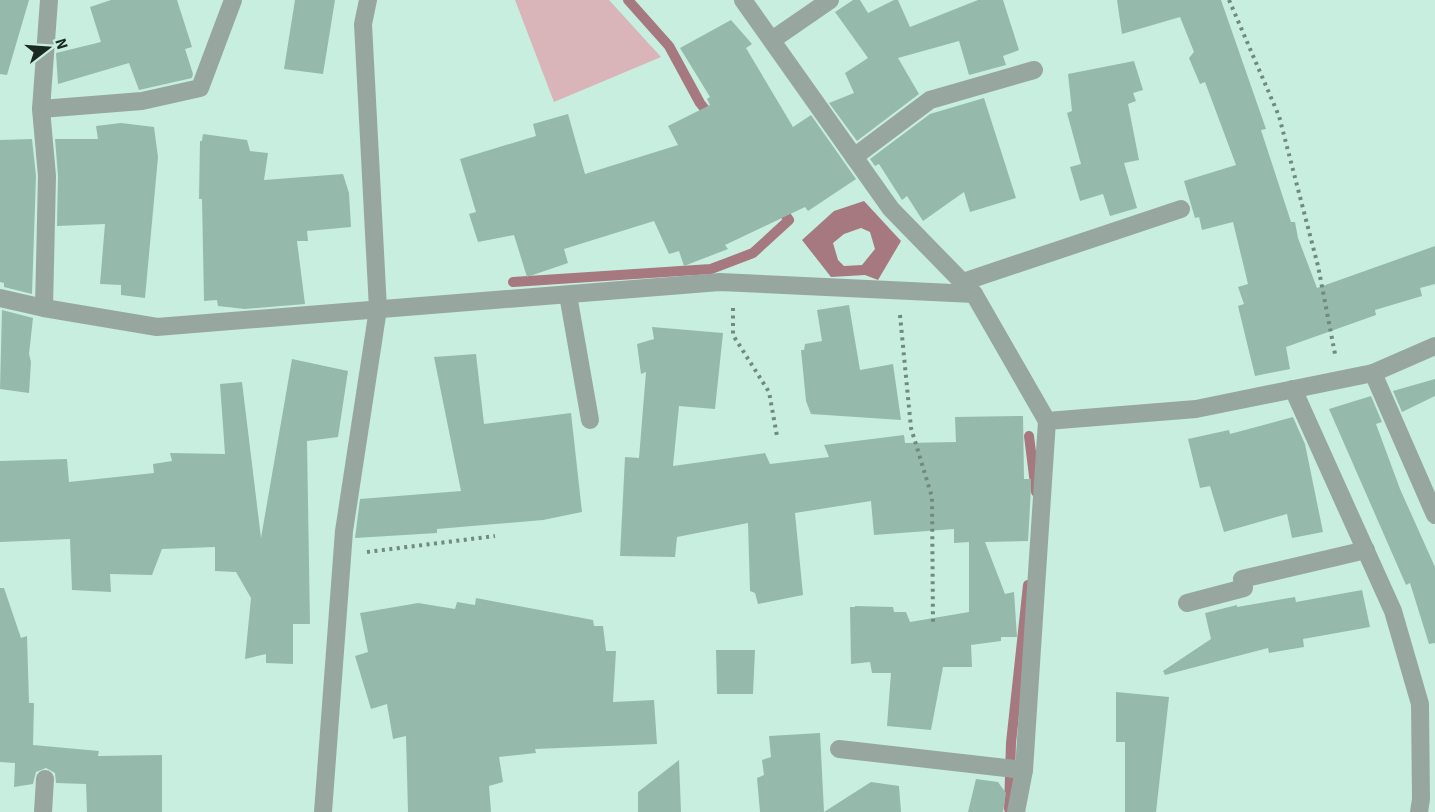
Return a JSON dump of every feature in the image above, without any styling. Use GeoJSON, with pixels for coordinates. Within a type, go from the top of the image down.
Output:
{"type":"FeatureCollection","features":[{"type":"Feature","properties":{"kind":"street"},"geometry":{"type":"LineString","coordinates":[[44,308],[47,176],[41,109],[49,0]]}},
{"type":"Feature","properties":{"kind":"street"},"geometry":{"type":"LineString","coordinates":[[41,109],[142,101],[200,88],[233,0]]}},
{"type":"Feature","properties":{"kind":"street"},"geometry":{"type":"LineString","coordinates":[[323,812],[344,531],[378,309],[363,24],[368,0]]}},
{"type":"Feature","properties":{"kind":"street"},"geometry":{"type":"LineString","coordinates":[[743,0],[891,209],[968,288],[1047,421],[1024,770],[1016,812]]}},
{"type":"Feature","properties":{"kind":"street"},"geometry":{"type":"LineString","coordinates":[[772,40],[830,0]]}},
{"type":"Feature","properties":{"kind":"street"},"geometry":{"type":"LineString","coordinates":[[854,157],[930,100],[1034,70]]}},
{"type":"Feature","properties":{"kind":"street"},"geometry":{"type":"LineString","coordinates":[[0,298],[44,308],[157,327],[733,283],[897,290],[968,288],[1181,209]]}},
{"type":"Feature","properties":{"kind":"street"},"geometry":{"type":"LineString","coordinates":[[568,294],[590,420]]}},
{"type":"Feature","properties":{"kind":"street"},"geometry":{"type":"LineString","coordinates":[[1047,421],[1196,409],[1373,373],[1435,346]]}},
{"type":"Feature","properties":{"kind":"street"},"geometry":{"type":"LineString","coordinates":[[1373,373],[1435,515]]}},
{"type":"Feature","properties":{"kind":"street"},"geometry":{"type":"LineString","coordinates":[[1293,389],[1393,611],[1420,704],[1421,799],[1419,812]]}},
{"type":"Feature","properties":{"kind":"street"},"geometry":{"type":"LineString","coordinates":[[1187,603],[1244,588],[1242,579],[1366,550]]}},
{"type":"Feature","properties":{"kind":"street"},"geometry":{"type":"LineString","coordinates":[[839,749],[1024,770]]}},
{"type":"Feature","properties":{"kind":"street"},"geometry":{"type":"LineString","coordinates":[[43,812],[45,779]]}},
{"type":"Feature","properties":{"kind":"path"},"geometry":{"type":"LineString","coordinates":[[1229,0],[1279,116],[1318,266],[1340,379]]}},
{"type":"Feature","properties":{"kind":"path"},"geometry":{"type":"LineString","coordinates":[[733,283],[733,335],[769,392],[777,436]]}},
{"type":"Feature","properties":{"kind":"path"},"geometry":{"type":"LineString","coordinates":[[897,290],[911,428],[932,497],[933,625]]}},
{"type":"Feature","properties":{"kind":"path"},"geometry":{"type":"LineString","coordinates":[[342,555],[495,536]]}},
{"type":"Feature","properties":{"kind":"shaded area"},"geometry":{"type":"Polygon","coordinates":[[[515,0],[609,0],[661,57],[554,102],[515,0]]]}},
{"type":"Feature","properties":{"kind":"shaded area"},"geometry":{"type":"Polygon","coordinates":[[[864,201],[901,241],[878,280],[865,275],[831,277],[802,240],[834,211],[864,201]],[[861,228],[844,234],[833,243],[838,260],[844,266],[862,265],[875,249],[870,232],[861,228]]]}},
{"type":"Feature","properties":{"kind":"building"},"geometry":{"type":"Polygon","coordinates":[[[0,0],[29,0],[7,75],[0,74],[0,0]]]}},
{"type":"Feature","properties":{"kind":"building"},"geometry":{"type":"Polygon","coordinates":[[[111,0],[177,0],[192,47],[185,49],[193,74],[192,78],[139,90],[129,63],[58,84],[56,53],[101,42],[90,7],[111,0]]]}},
{"type":"Feature","properties":{"kind":"building"},"geometry":{"type":"Polygon","coordinates":[[[295,0],[335,0],[323,74],[284,69],[295,0]]]}},
{"type":"Feature","properties":{"kind":"building"},"geometry":{"type":"Polygon","coordinates":[[[853,0],[860,0],[868,13],[898,0],[910,27],[978,0],[1003,0],[1019,50],[1003,56],[1006,65],[969,75],[959,41],[898,58],[919,94],[857,141],[829,103],[854,93],[845,73],[868,58],[835,12],[853,0]]]}},
{"type":"Feature","properties":{"kind":"building"},"geometry":{"type":"Polygon","coordinates":[[[1117,0],[1221,0],[1266,129],[1261,130],[1291,222],[1295,222],[1298,238],[1317,288],[1435,246],[1435,284],[1420,288],[1422,296],[1375,310],[1376,315],[1286,347],[1290,369],[1255,376],[1238,306],[1244,304],[1238,287],[1248,284],[1233,222],[1202,230],[1199,217],[1195,218],[1184,181],[1236,165],[1205,82],[1200,84],[1189,58],[1194,52],[1180,17],[1122,34],[1117,0]]]}},
{"type":"Feature","properties":{"kind":"building"},"geometry":{"type":"Polygon","coordinates":[[[731,20],[752,44],[746,48],[793,127],[811,115],[856,179],[808,211],[805,207],[725,245],[728,249],[684,266],[679,251],[669,254],[654,221],[564,249],[568,263],[527,277],[514,235],[478,242],[469,214],[476,212],[460,159],[536,136],[533,124],[568,114],[585,174],[678,145],[668,126],[710,105],[707,99],[710,97],[680,48],[731,20]]]}},
{"type":"Feature","properties":{"kind":"building"},"geometry":{"type":"Polygon","coordinates":[[[1134,61],[1143,90],[1133,93],[1136,101],[1128,104],[1139,160],[1124,163],[1137,208],[1110,216],[1103,194],[1080,201],[1070,167],[1081,164],[1067,113],[1072,111],[1068,74],[1134,61]]]}},
{"type":"Feature","properties":{"kind":"building"},"geometry":{"type":"Polygon","coordinates":[[[984,98],[1016,198],[970,212],[964,192],[923,221],[907,196],[902,200],[879,164],[875,166],[870,159],[930,114],[984,98]]]}},
{"type":"Feature","properties":{"kind":"building"},"geometry":{"type":"Polygon","coordinates":[[[121,123],[154,127],[158,157],[145,298],[121,295],[121,285],[100,284],[105,224],[57,226],[58,176],[55,139],[98,139],[96,126],[121,123]]]}},
{"type":"Feature","properties":{"kind":"building"},"geometry":{"type":"Polygon","coordinates":[[[203,134],[247,140],[250,151],[268,153],[264,180],[343,174],[349,193],[351,227],[307,231],[308,241],[297,241],[305,304],[245,309],[218,306],[217,300],[204,301],[202,199],[199,199],[200,141],[202,141],[203,134]]]}},
{"type":"Feature","properties":{"kind":"building"},"geometry":{"type":"Polygon","coordinates":[[[32,139],[36,176],[32,294],[4,287],[4,283],[0,282],[0,140],[32,139]]]}},
{"type":"Feature","properties":{"kind":"building"},"geometry":{"type":"Polygon","coordinates":[[[849,305],[860,370],[893,364],[901,420],[811,414],[806,401],[801,350],[804,350],[805,344],[822,341],[817,310],[849,305]]]}},
{"type":"Feature","properties":{"kind":"building"},"geometry":{"type":"Polygon","coordinates":[[[2,310],[33,318],[29,354],[31,362],[29,393],[0,389],[2,310]]]}},
{"type":"Feature","properties":{"kind":"building"},"geometry":{"type":"Polygon","coordinates":[[[652,327],[723,333],[715,409],[679,406],[673,466],[765,453],[770,464],[829,457],[824,445],[904,435],[905,443],[956,442],[955,417],[1023,416],[1024,479],[1031,479],[1028,541],[985,542],[1005,594],[1014,592],[1017,637],[1001,637],[1001,641],[971,645],[972,667],[943,667],[931,730],[887,726],[891,673],[872,673],[870,662],[851,664],[850,607],[893,607],[894,612],[906,612],[910,622],[969,612],[969,542],[954,543],[954,529],[874,535],[871,501],[795,513],[803,595],[758,604],[755,593],[750,591],[748,523],[677,537],[675,557],[620,556],[625,457],[639,458],[646,372],[641,374],[637,344],[654,339],[652,327]]]}},
{"type":"Feature","properties":{"kind":"building"},"geometry":{"type":"Polygon","coordinates":[[[476,354],[484,424],[571,413],[582,512],[543,520],[437,529],[437,533],[355,538],[360,499],[461,491],[434,357],[476,354]]]}},
{"type":"Feature","properties":{"kind":"building"},"geometry":{"type":"Polygon","coordinates":[[[292,359],[348,371],[338,437],[307,441],[310,624],[293,624],[293,664],[266,663],[266,654],[245,659],[251,598],[236,572],[215,571],[215,547],[162,549],[152,575],[110,574],[111,592],[72,590],[70,539],[0,542],[0,461],[67,459],[69,482],[154,473],[153,464],[172,461],[170,453],[225,454],[220,384],[242,382],[261,538],[292,359]]]}},
{"type":"Feature","properties":{"kind":"building"},"geometry":{"type":"Polygon","coordinates":[[[1435,379],[1435,396],[1402,412],[1393,391],[1435,379]]]}},
{"type":"Feature","properties":{"kind":"building"},"geometry":{"type":"Polygon","coordinates":[[[1371,396],[1382,422],[1376,424],[1400,489],[1435,567],[1435,643],[1429,644],[1410,583],[1406,585],[1329,409],[1371,396]]]}},
{"type":"Feature","properties":{"kind":"building"},"geometry":{"type":"Polygon","coordinates":[[[1293,417],[1305,444],[1323,532],[1292,538],[1287,514],[1224,532],[1210,486],[1200,488],[1188,439],[1229,430],[1230,434],[1293,417]]]}},
{"type":"Feature","properties":{"kind":"building"},"geometry":{"type":"Polygon","coordinates":[[[0,588],[4,588],[21,638],[27,636],[29,703],[34,703],[33,745],[99,751],[98,756],[162,755],[162,812],[87,812],[86,784],[56,783],[55,773],[46,768],[36,772],[33,784],[14,787],[15,763],[0,762],[0,588]]]}},
{"type":"Feature","properties":{"kind":"building"},"geometry":{"type":"Polygon","coordinates":[[[1362,590],[1370,627],[1303,639],[1304,647],[1269,653],[1268,648],[1165,675],[1163,671],[1211,639],[1205,613],[1237,605],[1237,607],[1295,597],[1296,602],[1362,590]]]}},
{"type":"Feature","properties":{"kind":"building"},"geometry":{"type":"Polygon","coordinates":[[[476,598],[593,620],[594,626],[603,626],[606,651],[616,651],[613,702],[654,700],[657,744],[535,749],[536,753],[499,757],[503,782],[489,786],[491,812],[408,812],[406,736],[393,739],[387,704],[371,709],[355,656],[368,652],[360,613],[418,603],[455,609],[457,602],[475,605],[476,598]]]}},
{"type":"Feature","properties":{"kind":"building"},"geometry":{"type":"Polygon","coordinates":[[[716,650],[755,650],[753,694],[717,694],[716,650]]]}},
{"type":"Feature","properties":{"kind":"building"},"geometry":{"type":"Polygon","coordinates":[[[1116,692],[1169,697],[1156,812],[1125,812],[1125,742],[1116,742],[1116,692]]]}},
{"type":"Feature","properties":{"kind":"building"},"geometry":{"type":"Polygon","coordinates":[[[820,733],[824,812],[760,812],[757,778],[764,775],[762,760],[771,757],[769,736],[820,733]]]}},
{"type":"Feature","properties":{"kind":"building"},"geometry":{"type":"Polygon","coordinates":[[[679,760],[681,812],[638,812],[638,792],[679,760]]]}},
{"type":"Feature","properties":{"kind":"building"},"geometry":{"type":"Polygon","coordinates":[[[976,779],[998,782],[1006,793],[1003,812],[968,812],[976,779]]]}},
{"type":"Feature","properties":{"kind":"building"},"geometry":{"type":"Polygon","coordinates":[[[871,782],[899,786],[901,812],[824,812],[871,782]]]}},
{"type":"Feature","properties":{"kind":"waterway"},"geometry":{"type":"LineString","coordinates":[[628,0],[669,46],[700,103],[712,118]]}},
{"type":"Feature","properties":{"kind":"waterway"},"geometry":{"type":"LineString","coordinates":[[513,282],[711,269],[753,253],[789,220],[778,205]]}},
{"type":"Feature","properties":{"kind":"waterway"},"geometry":{"type":"LineString","coordinates":[[1029,436],[1036,492]]}},
{"type":"Feature","properties":{"kind":"waterway"},"geometry":{"type":"LineString","coordinates":[[1009,809],[1011,743],[1028,585]]}}]}
